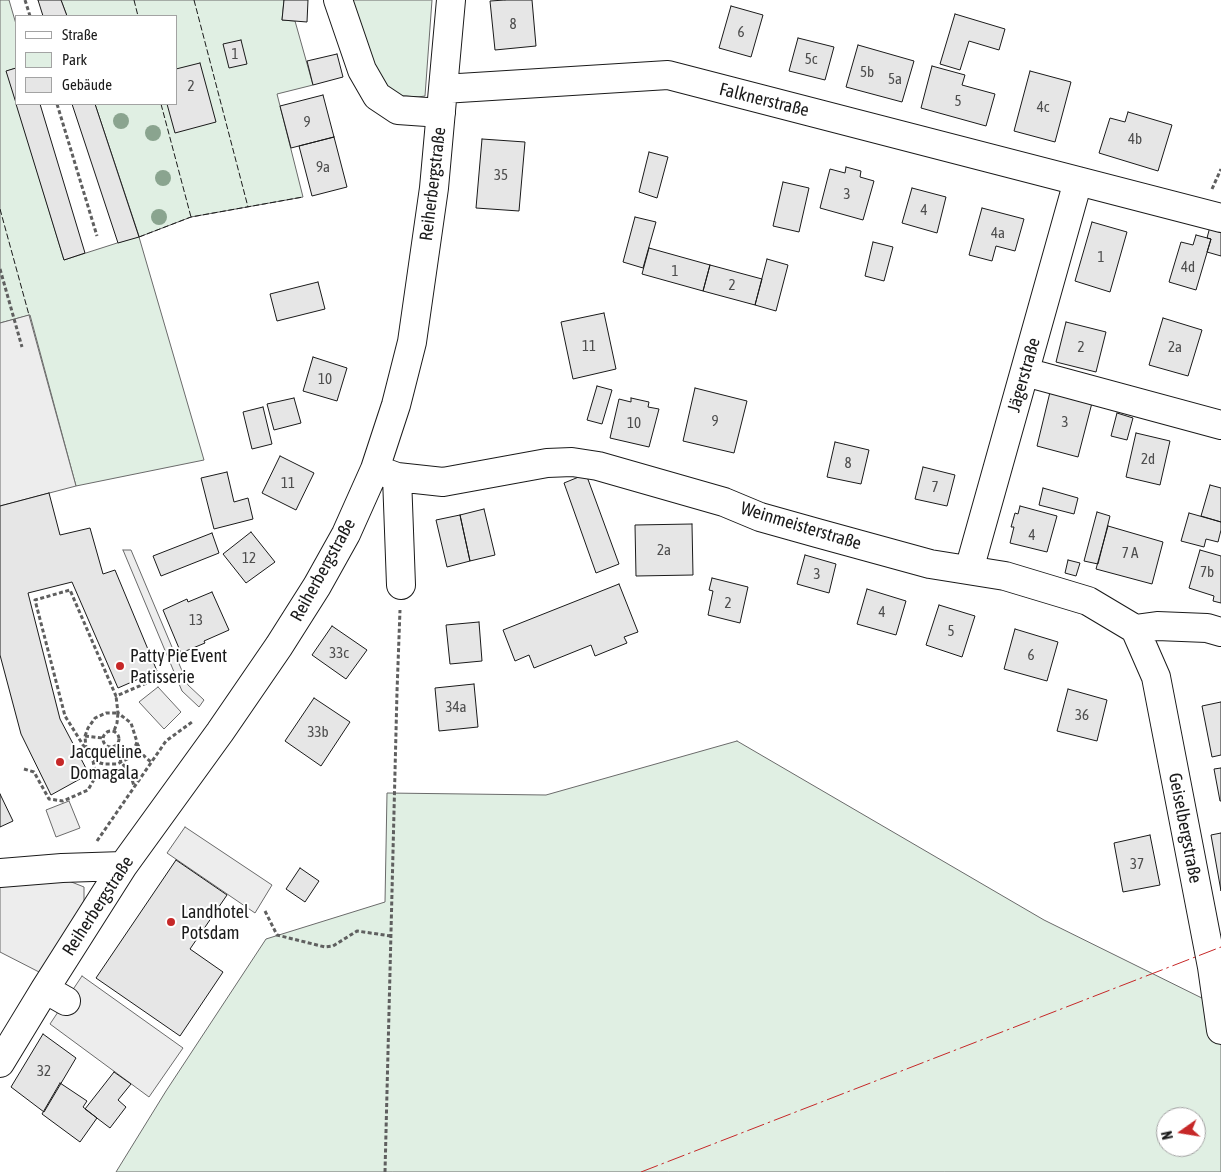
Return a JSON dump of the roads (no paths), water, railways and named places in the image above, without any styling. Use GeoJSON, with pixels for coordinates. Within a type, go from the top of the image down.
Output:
{"type":"FeatureCollection","features":[{"type":"Feature","properties":{"kind":"street","name":"Falknerstraße"},"geometry":{"type":"LineString","coordinates":[[338,0],[362,70],[377,96],[398,110],[442,101],[668,75],[1221,218]]}},
{"type":"Feature","properties":{"kind":"street","name":"Reiherbergstraße"},"geometry":{"type":"LineString","coordinates":[[0,1063],[55,995],[123,866],[220,732],[279,646],[317,586],[346,534],[386,473],[396,405],[412,342],[434,188],[452,0]]}},
{"type":"Feature","properties":{"kind":"street","name":"Jägerstraße"},"geometry":{"type":"LineString","coordinates":[[969,570],[1078,181]]}},
{"type":"Feature","properties":{"kind":"street"},"geometry":{"type":"LineString","coordinates":[[1026,372],[1221,425]]}},
{"type":"Feature","properties":{"kind":"street","name":"Weinmeisterstraße"},"geometry":{"type":"LineString","coordinates":[[386,473],[443,482],[548,463],[572,462],[598,466],[724,502],[760,517],[817,533],[930,564],[1005,576],[1088,601],[1135,630]]}},
{"type":"Feature","properties":{"kind":"street"},"geometry":{"type":"LineString","coordinates":[[386,473],[401,585]]}},
{"type":"Feature","properties":{"kind":"street"},"geometry":{"type":"LineString","coordinates":[[1135,630],[1157,626],[1207,628],[1221,632]]}},
{"type":"Feature","properties":{"kind":"street","name":"Geiselbergstraße"},"geometry":{"type":"LineString","coordinates":[[1135,630],[1156,677],[1212,967],[1221,1030]]}},
{"type":"Feature","properties":{"kind":"street"},"geometry":{"type":"LineString","coordinates":[[0,873],[123,866]]}},
{"type":"Feature","properties":{"kind":"place","name":"Patty Pie Event Patisserie"},"geometry":{"type":"Point","coordinates":[120,666]}},
{"type":"Feature","properties":{"kind":"place","name":"Jacqueline Domagala"},"geometry":{"type":"Point","coordinates":[60,762]}},
{"type":"Feature","properties":{"kind":"place","name":"Landhotel Potsdam"},"geometry":{"type":"Point","coordinates":[171,922]}}]}
